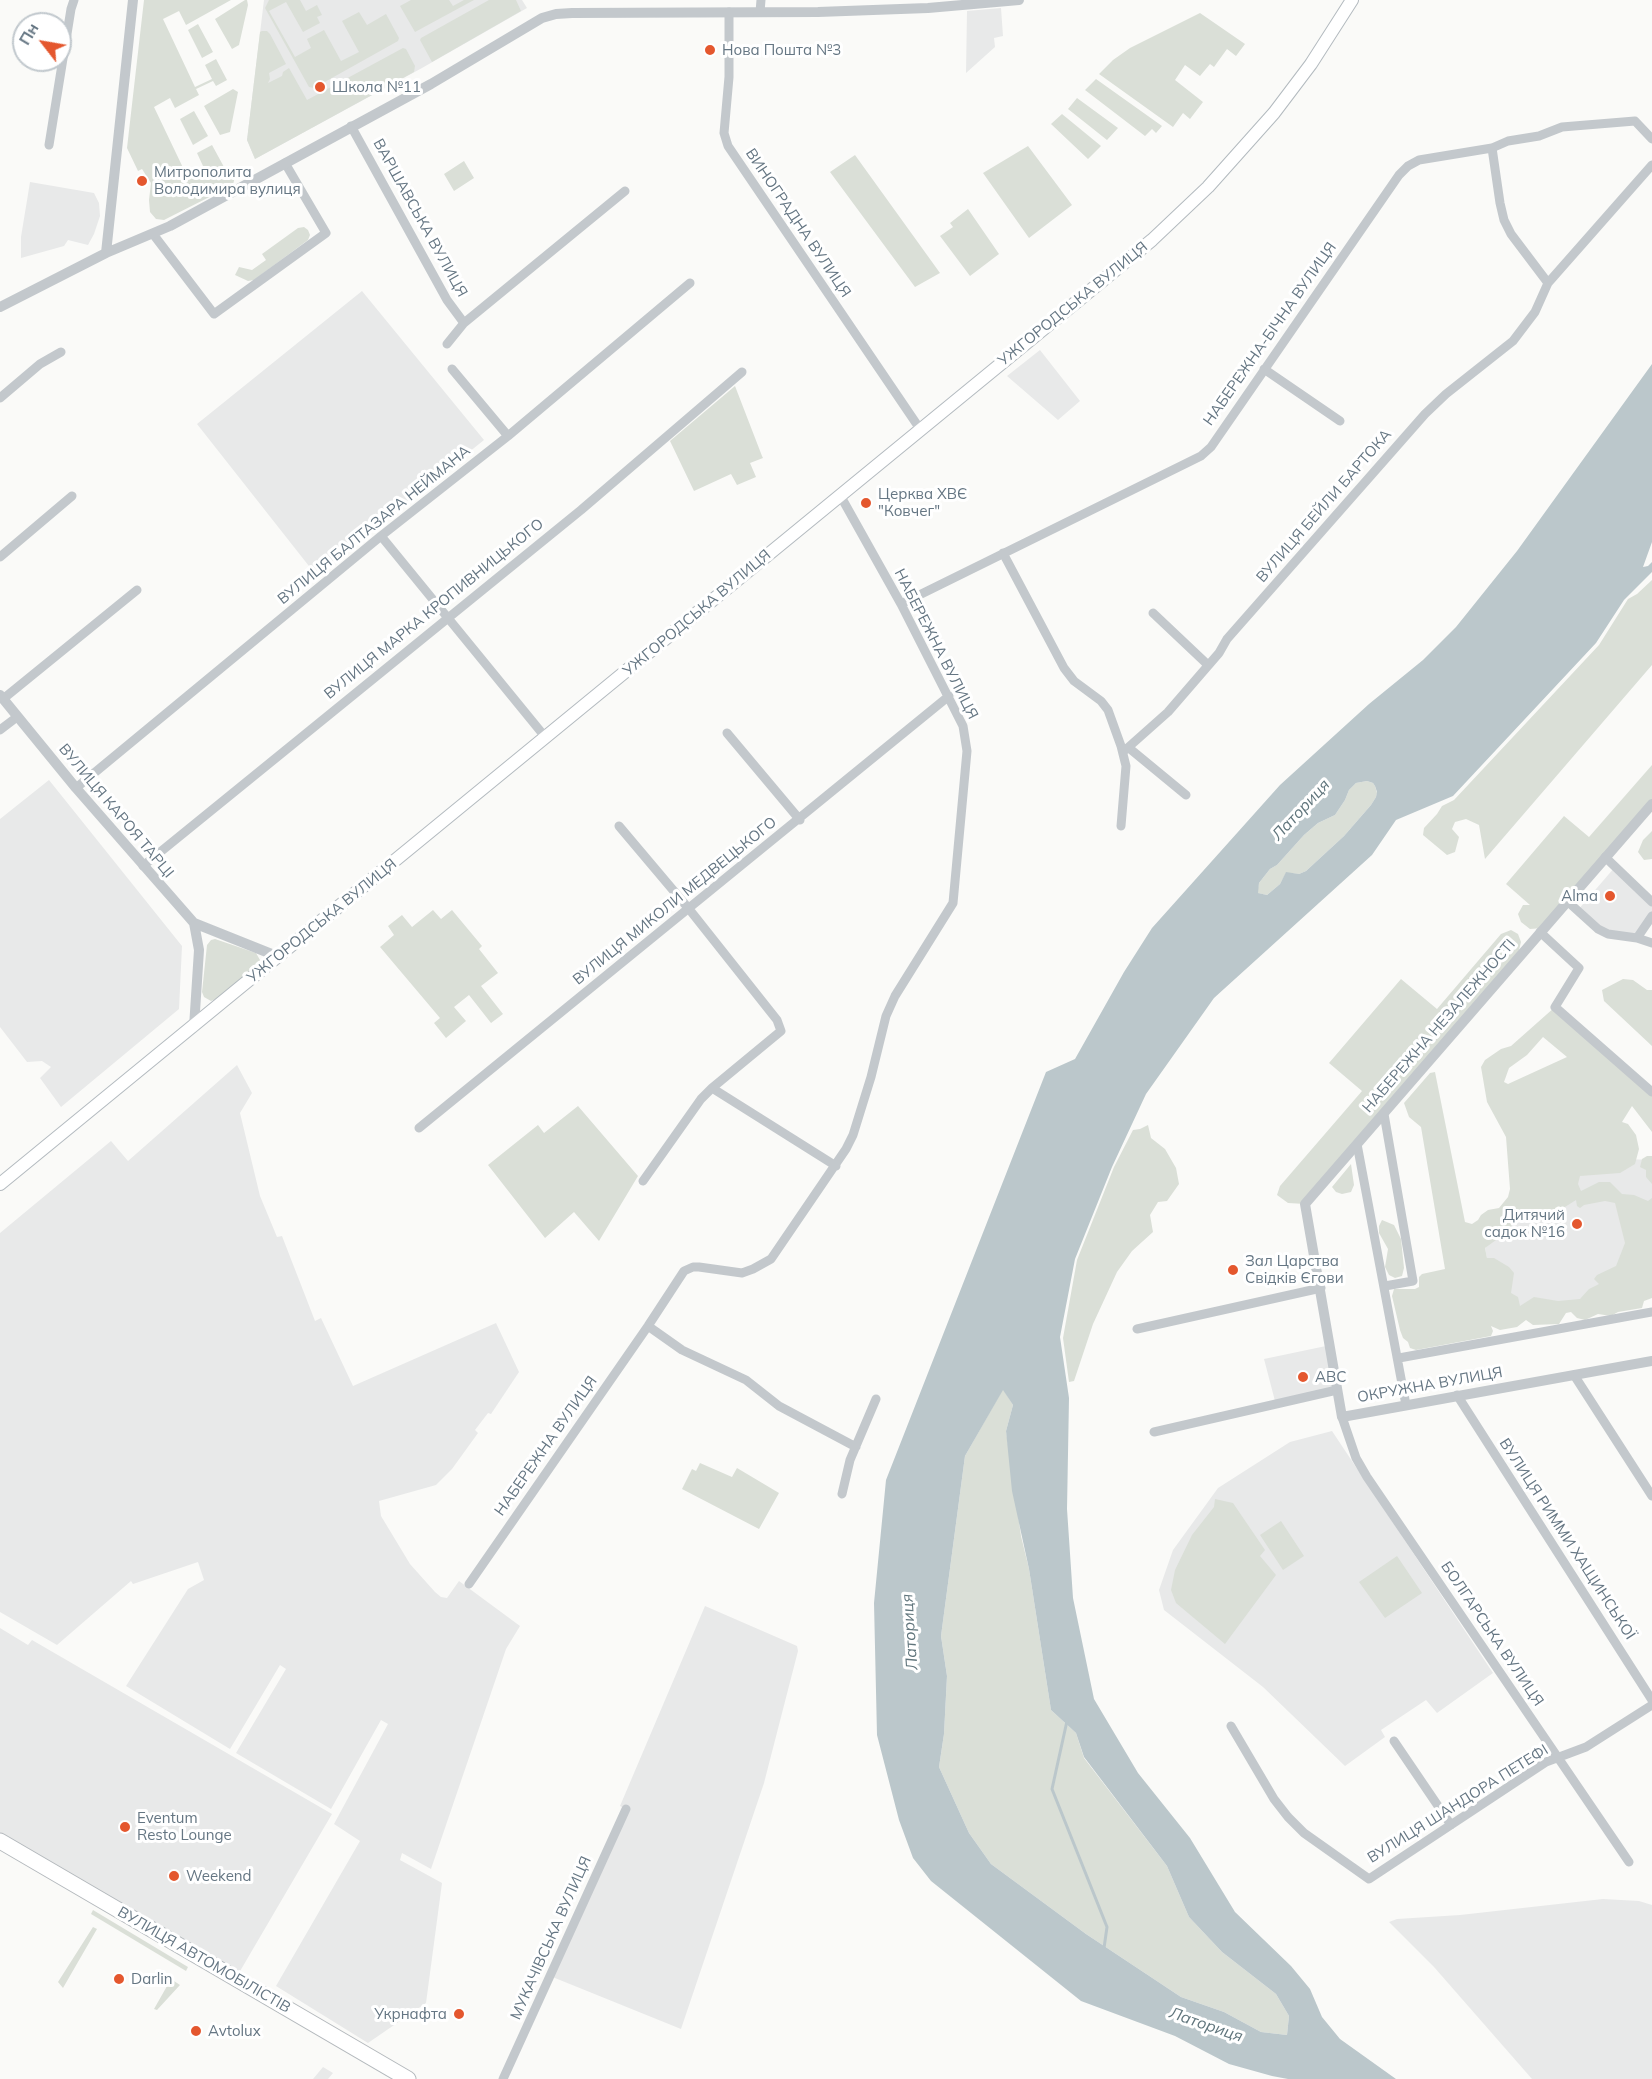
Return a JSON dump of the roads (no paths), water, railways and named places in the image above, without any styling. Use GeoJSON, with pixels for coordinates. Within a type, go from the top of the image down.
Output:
{"type":"FeatureCollection","features":[{"type":"Feature","properties":{"kind":"highway","name":"ВУЛИЦЯ АВТОМОБІЛІСТІВ"},"geometry":{"type":"LineString","coordinates":[[0,1841],[408,2079]]}},
{"type":"Feature","properties":{"kind":"main road","name":"УЖГОРОДСЬКА ВУЛИЦЯ"},"geometry":{"type":"LineString","coordinates":[[0,1184],[1152,240],[1208,187],[1246,146],[1296,84],[1352,0]]}},
{"type":"Feature","properties":{"kind":"street"},"geometry":{"type":"LineString","coordinates":[[49,145],[70,9],[74,0]]}},
{"type":"Feature","properties":{"kind":"street"},"geometry":{"type":"LineString","coordinates":[[106,253],[133,0]]}},
{"type":"Feature","properties":{"kind":"street"},"geometry":{"type":"LineString","coordinates":[[760,12],[761,0]]}},
{"type":"Feature","properties":{"kind":"street"},"geometry":{"type":"LineString","coordinates":[[0,307],[106,253],[170,226],[431,84],[542,18],[555,14],[760,12],[1019,0]]}},
{"type":"Feature","properties":{"kind":"street","name":"ВИНОГРАДНА ВУЛИЦЯ"},"geometry":{"type":"LineString","coordinates":[[729,12],[729,77],[724,127],[728,146],[920,429]]}},
{"type":"Feature","properties":{"kind":"street","name":"НАБЕРЕЖНА-БІЧНА ВУЛИЦЯ"},"geometry":{"type":"LineString","coordinates":[[901,604],[1201,456],[1211,447],[1399,174],[1408,166],[1419,160],[1492,148],[1508,141],[1539,136],[1562,127],[1635,121],[1652,139]]}},
{"type":"Feature","properties":{"kind":"street","name":"ВАРШАВСЬКА ВУЛИЦЯ"},"geometry":{"type":"LineString","coordinates":[[351,126],[447,300],[464,323]]}},
{"type":"Feature","properties":{"kind":"street"},"geometry":{"type":"LineString","coordinates":[[1492,148],[1504,220],[1511,234],[1548,283]]}},
{"type":"Feature","properties":{"kind":"street"},"geometry":{"type":"LineString","coordinates":[[153,234],[214,314],[326,233],[285,163]]}},
{"type":"Feature","properties":{"kind":"street","name":"ВУЛИЦЯ БЕЙЛИ БАРТОКА"},"geometry":{"type":"LineString","coordinates":[[1126,750],[1168,712],[1219,653],[1227,639],[1425,414],[1446,394],[1513,341],[1535,312],[1548,283],[1652,165]]}},
{"type":"Feature","properties":{"kind":"street"},"geometry":{"type":"LineString","coordinates":[[447,345],[464,323],[625,191]]}},
{"type":"Feature","properties":{"kind":"street","name":"ВУЛИЦЯ БАЛТАЗАРА НЕЙМАНА"},"geometry":{"type":"LineString","coordinates":[[76,788],[381,536],[508,436],[690,283]]}},
{"type":"Feature","properties":{"kind":"street"},"geometry":{"type":"LineString","coordinates":[[0,398],[40,364],[61,352]]}},
{"type":"Feature","properties":{"kind":"street"},"geometry":{"type":"LineString","coordinates":[[453,369],[508,436]]}},
{"type":"Feature","properties":{"kind":"street"},"geometry":{"type":"LineString","coordinates":[[1264,369],[1340,421]]}},
{"type":"Feature","properties":{"kind":"street","name":"ВУЛИЦЯ МАРКА КРОПИВНИЦЬКОГО"},"geometry":{"type":"LineString","coordinates":[[143,866],[589,503],[742,372]]}},
{"type":"Feature","properties":{"kind":"street","name":"НАБЕРЕЖНА ВУЛИЦЯ"},"geometry":{"type":"LineString","coordinates":[[470,1584],[684,1270],[699,1267],[742,1273],[771,1259],[836,1166],[853,1135],[871,1077],[886,1016],[895,996],[953,903],[967,751],[963,726],[901,604],[840,495]]}},
{"type":"Feature","properties":{"kind":"street"},"geometry":{"type":"LineString","coordinates":[[0,557],[72,496]]}},
{"type":"Feature","properties":{"kind":"street"},"geometry":{"type":"LineString","coordinates":[[381,536],[546,738]]}},
{"type":"Feature","properties":{"kind":"street"},"geometry":{"type":"LineString","coordinates":[[1003,553],[1064,668],[1074,681],[1101,701],[1108,710],[1126,750],[1121,826]]}},
{"type":"Feature","properties":{"kind":"street"},"geometry":{"type":"LineString","coordinates":[[2,697],[137,590]]}},
{"type":"Feature","properties":{"kind":"street"},"geometry":{"type":"LineString","coordinates":[[1153,612],[1208,665]]}},
{"type":"Feature","properties":{"kind":"street","name":"ВУЛИЦЯ МИКОЛИ МЕДВЕЦЬКОГО"},"geometry":{"type":"LineString","coordinates":[[419,1128],[800,820],[949,696]]}},
{"type":"Feature","properties":{"kind":"street","name":"ВУЛИЦЯ КАРОЯ ТАРЦІ"},"geometry":{"type":"LineString","coordinates":[[2,697],[76,788],[194,923],[279,957]]}},
{"type":"Feature","properties":{"kind":"street"},"geometry":{"type":"LineString","coordinates":[[0,730],[17,717]]}},
{"type":"Feature","properties":{"kind":"street"},"geometry":{"type":"LineString","coordinates":[[727,733],[800,820]]}},
{"type":"Feature","properties":{"kind":"street"},"geometry":{"type":"LineString","coordinates":[[1126,750],[1186,795]]}},
{"type":"Feature","properties":{"kind":"street","name":"НАБЕРЕЖНА НЕЗАЛЕЖНОСТІ"},"geometry":{"type":"LineString","coordinates":[[1321,1288],[1305,1204],[1652,804]]}},
{"type":"Feature","properties":{"kind":"street"},"geometry":{"type":"LineString","coordinates":[[619,826],[689,909],[777,1020],[782,1031],[701,1099],[643,1181]]}},
{"type":"Feature","properties":{"kind":"street"},"geometry":{"type":"LineString","coordinates":[[1605,857],[1652,902]]}},
{"type":"Feature","properties":{"kind":"street"},"geometry":{"type":"LineString","coordinates":[[1567,901],[1598,929],[1608,934],[1637,938],[1652,943]]}},
{"type":"Feature","properties":{"kind":"street"},"geometry":{"type":"LineString","coordinates":[[1637,938],[1652,916]]}},
{"type":"Feature","properties":{"kind":"street"},"geometry":{"type":"LineString","coordinates":[[194,923],[199,950],[194,1027]]}},
{"type":"Feature","properties":{"kind":"street"},"geometry":{"type":"LineString","coordinates":[[1540,932],[1579,968],[1555,1007],[1652,1092]]}},
{"type":"Feature","properties":{"kind":"street"},"geometry":{"type":"LineString","coordinates":[[712,1088],[836,1166]]}},
{"type":"Feature","properties":{"kind":"street"},"geometry":{"type":"LineString","coordinates":[[1384,1114],[1413,1281],[1385,1286]]}},
{"type":"Feature","properties":{"kind":"street"},"geometry":{"type":"LineString","coordinates":[[1357,1144],[1406,1404]]}},
{"type":"Feature","properties":{"kind":"street"},"geometry":{"type":"LineString","coordinates":[[1137,1329],[1321,1288]]}},
{"type":"Feature","properties":{"kind":"street","name":"ОКРУЖНА ВУЛИЦЯ"},"geometry":{"type":"LineString","coordinates":[[1321,1288],[1342,1417],[1652,1361]]}},
{"type":"Feature","properties":{"kind":"street"},"geometry":{"type":"LineString","coordinates":[[1399,1358],[1652,1312]]}},
{"type":"Feature","properties":{"kind":"street"},"geometry":{"type":"LineString","coordinates":[[648,1326],[682,1350],[746,1380],[779,1406],[856,1447]]}},
{"type":"Feature","properties":{"kind":"street"},"geometry":{"type":"LineString","coordinates":[[1574,1375],[1652,1496]]}},
{"type":"Feature","properties":{"kind":"street"},"geometry":{"type":"LineString","coordinates":[[1154,1432],[1337,1390]]}},
{"type":"Feature","properties":{"kind":"street","name":"ВУЛИЦЯ РИММИ ХАЩИНСЬКОЇ"},"geometry":{"type":"LineString","coordinates":[[1457,1395],[1652,1700]]}},
{"type":"Feature","properties":{"kind":"street"},"geometry":{"type":"LineString","coordinates":[[842,1494],[850,1460],[876,1399]]}},
{"type":"Feature","properties":{"kind":"street","name":"БОЛГАРСЬКА ВУЛИЦЯ"},"geometry":{"type":"LineString","coordinates":[[1342,1417],[1356,1458],[1367,1477],[1629,1862]]}},
{"type":"Feature","properties":{"kind":"street","name":"ВУЛИЦЯ ШАНДОРА ПЕТЕФІ"},"geometry":{"type":"LineString","coordinates":[[1231,1726],[1274,1799],[1288,1817],[1304,1833],[1369,1879],[1546,1762],[1586,1747],[1652,1705]]}},
{"type":"Feature","properties":{"kind":"street"},"geometry":{"type":"LineString","coordinates":[[1394,1741],[1451,1825]]}},
{"type":"Feature","properties":{"kind":"street","name":"МУКАЧІВСЬКА ВУЛИЦЯ"},"geometry":{"type":"LineString","coordinates":[[503,2079],[626,1809]]}},
{"type":"Feature","properties":{"kind":"water"},"geometry":{"type":"Polygon","coordinates":[[[1652,364],[1652,542],[1643,567],[1652,562],[1652,572],[1624,600],[1596,643],[1453,796],[1396,820],[1372,855],[1214,998],[1146,1094],[1112,1167],[1075,1259],[1060,1337],[1069,1398],[1067,1509],[1073,1598],[1094,1699],[1138,1773],[1190,1838],[1235,1912],[1291,1966],[1310,1989],[1322,2017],[1340,2039],[1396,2079],[1288,2079],[1229,2064],[1175,2036],[1081,2001],[931,1881],[913,1858],[899,1820],[877,1735],[874,1603],[886,1480],[1046,1072],[1075,1059],[1124,972],[1152,928],[1280,785],[1369,704],[1423,660],[1456,627],[1517,551],[1652,364]],[[1367,781],[1356,783],[1349,790],[1335,815],[1318,823],[1277,865],[1270,869],[1259,883],[1258,893],[1267,895],[1280,884],[1286,872],[1299,874],[1306,871],[1344,836],[1376,797],[1375,786],[1367,781]],[[1003,1390],[965,1456],[941,1636],[947,1676],[944,1734],[939,1767],[969,1833],[991,1864],[1086,1934],[1181,1997],[1224,2012],[1261,2032],[1287,2035],[1289,2016],[1276,1994],[1222,1952],[1189,1917],[1167,1866],[1084,1757],[1076,1733],[1051,1710],[1029,1569],[1012,1491],[1006,1431],[1013,1405],[1003,1390]]]}},
{"type":"Feature","properties":{"kind":"waterway","name":"Латориця"},"geometry":{"type":"LineString","coordinates":[[1067,1721],[1052,1789],[1107,1927],[1104,1948]]}},
{"type":"Feature","properties":{"kind":"place","name":"Нова Пошта №3"},"geometry":{"type":"Point","coordinates":[710,50]}},
{"type":"Feature","properties":{"kind":"place","name":"Школа №11"},"geometry":{"type":"Point","coordinates":[320,87]}},
{"type":"Feature","properties":{"kind":"place","name":"Митрополита Володимира вулиця"},"geometry":{"type":"Point","coordinates":[142,181]}},
{"type":"Feature","properties":{"kind":"place","name":"Церква ХВЄ \"Ковчег\""},"geometry":{"type":"Point","coordinates":[866,503]}},
{"type":"Feature","properties":{"kind":"place","name":"Alma"},"geometry":{"type":"Point","coordinates":[1610,896]}},
{"type":"Feature","properties":{"kind":"place","name":"Дитячий садок №16"},"geometry":{"type":"Point","coordinates":[1577,1224]}},
{"type":"Feature","properties":{"kind":"place","name":"Зал Царства Свідків Єгови"},"geometry":{"type":"Point","coordinates":[1233,1270]}},
{"type":"Feature","properties":{"kind":"place","name":"ABC"},"geometry":{"type":"Point","coordinates":[1303,1377]}},
{"type":"Feature","properties":{"kind":"place","name":"Eventum Resto Lounge"},"geometry":{"type":"Point","coordinates":[125,1827]}},
{"type":"Feature","properties":{"kind":"place","name":"Weekend"},"geometry":{"type":"Point","coordinates":[174,1876]}},
{"type":"Feature","properties":{"kind":"place","name":"Darlin"},"geometry":{"type":"Point","coordinates":[119,1979]}},
{"type":"Feature","properties":{"kind":"place","name":"Укрнафта"},"geometry":{"type":"Point","coordinates":[459,2014]}},
{"type":"Feature","properties":{"kind":"place","name":"Avtolux"},"geometry":{"type":"Point","coordinates":[196,2031]}}]}
